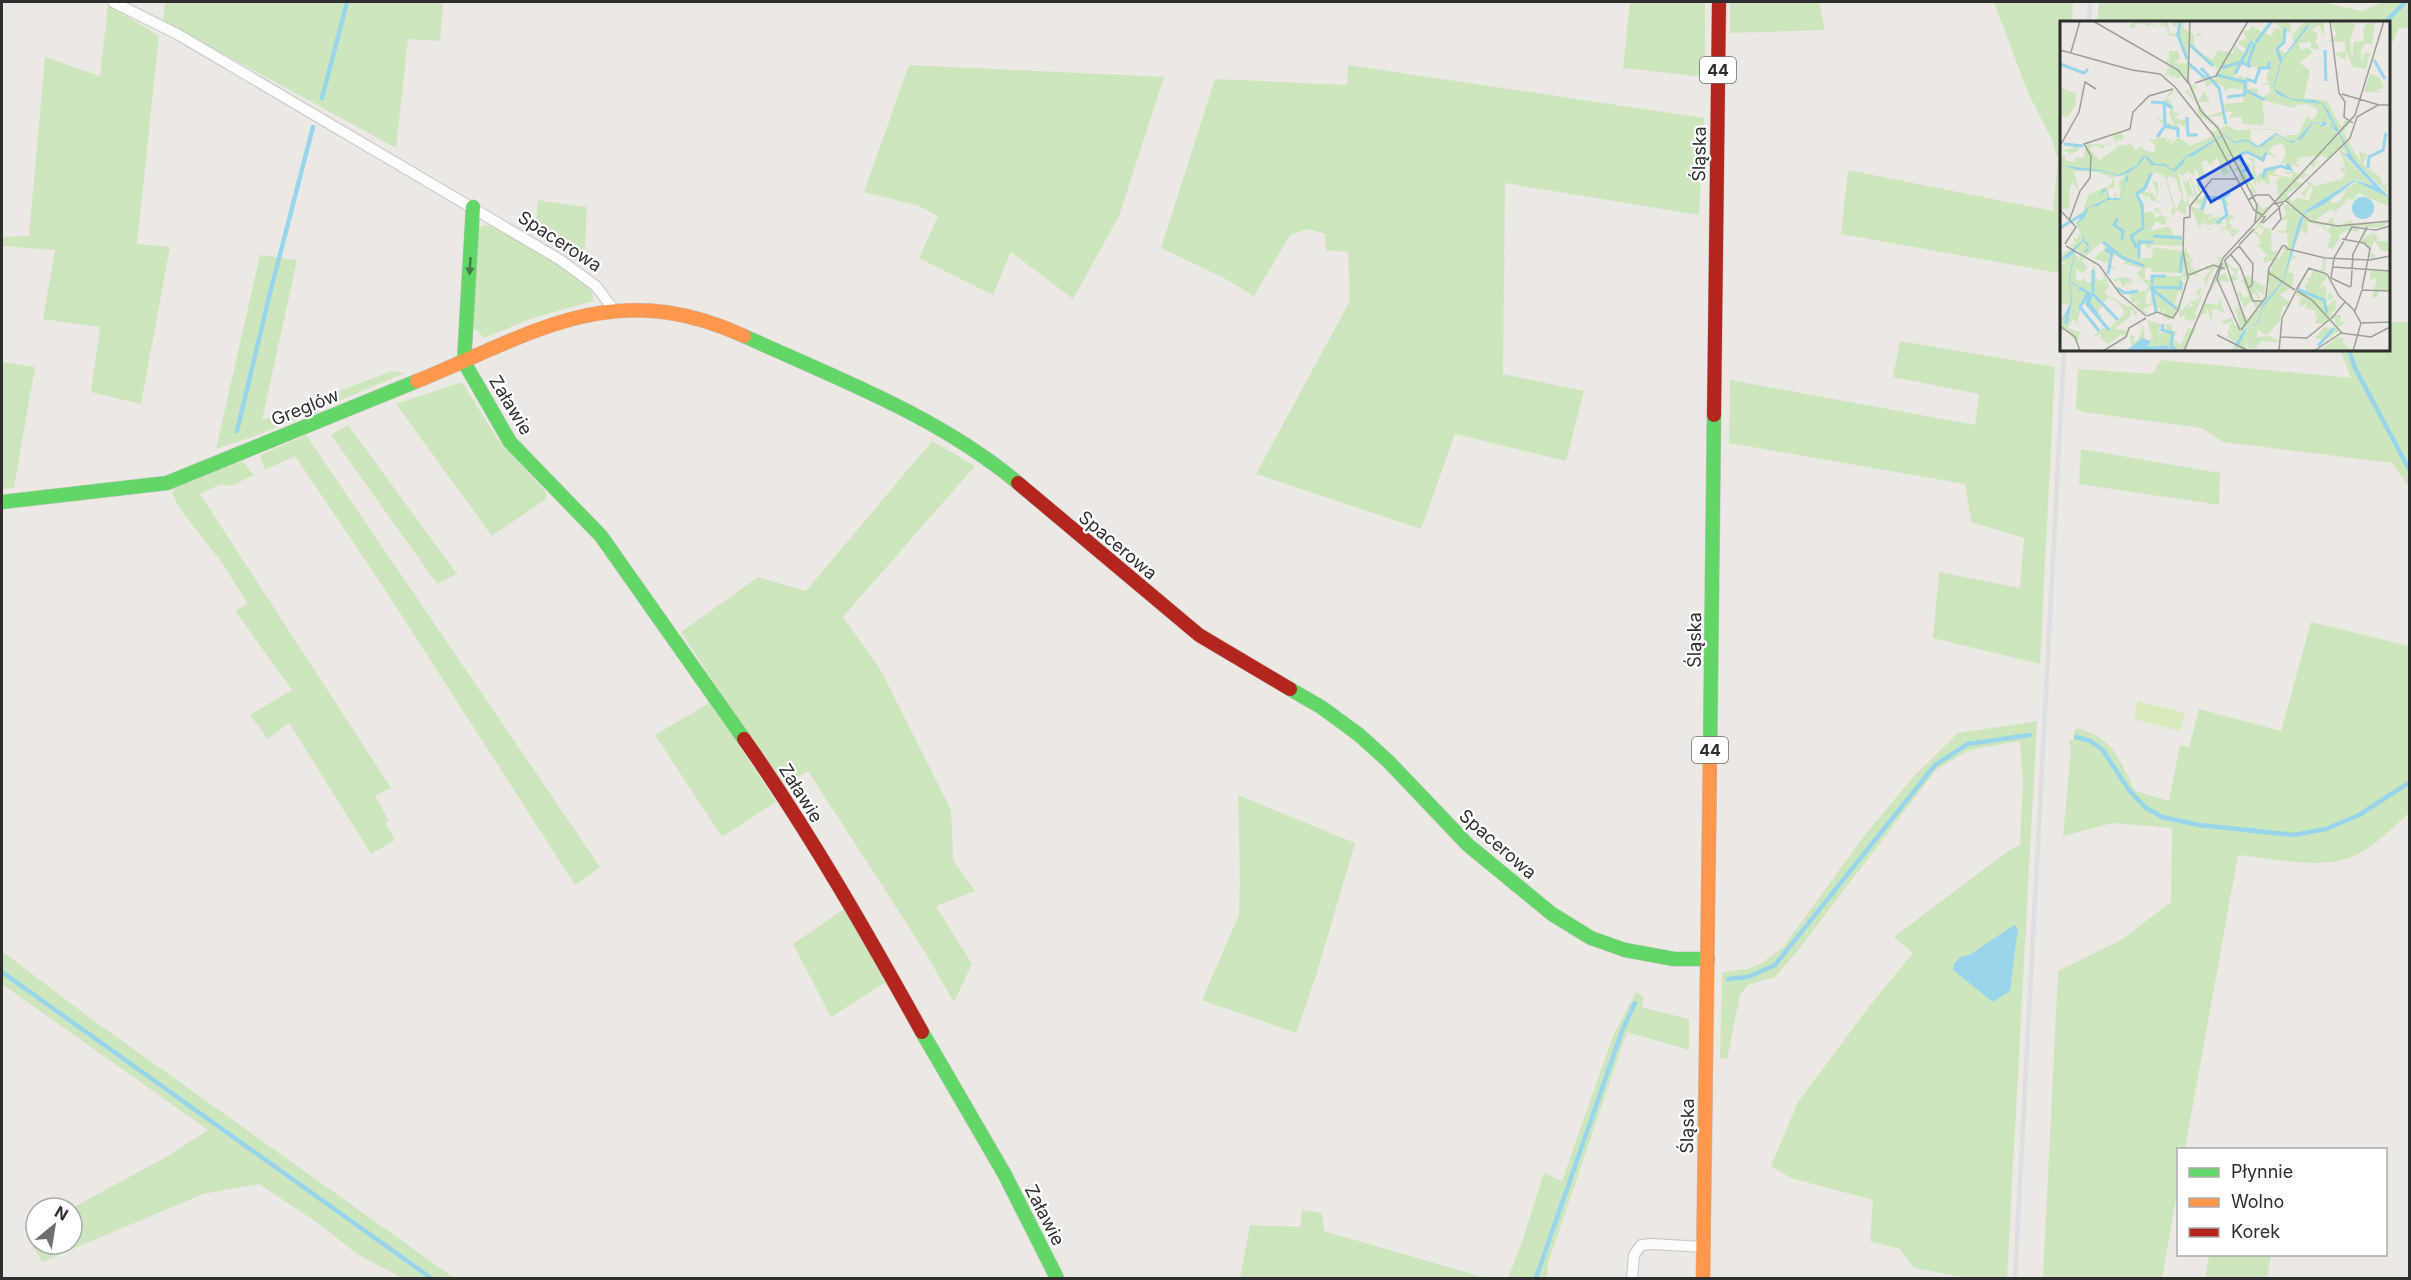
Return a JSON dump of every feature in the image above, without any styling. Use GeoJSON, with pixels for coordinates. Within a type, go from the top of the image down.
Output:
{"type":"FeatureCollection","features":[{"type":"Feature","properties":{"kind":"street","name":"Spacerowa"},"geometry":{"type":"LineString","coordinates":[[113,2],[179,35],[559,259],[596,286],[614,310],[649,309],[674,312],[727,328],[949,432],[1001,469],[1199,635],[1321,707],[1358,734],[1388,761],[1461,839],[1552,914],[1591,938],[1625,950],[1674,960],[1708,959]]}},
{"type":"Feature","properties":{"kind":"street","name":"Śląska"},"geometry":{"type":"LineString","coordinates":[[1703,1278],[1719,2]]}},
{"type":"Feature","properties":{"kind":"street"},"geometry":{"type":"LineString","coordinates":[[464,362],[473,207]]}},
{"type":"Feature","properties":{"kind":"street","name":"Greglów"},"geometry":{"type":"LineString","coordinates":[[2,502],[167,483],[464,362],[513,338],[565,320],[614,310]]}},
{"type":"Feature","properties":{"kind":"street","name":"Załawie"},"geometry":{"type":"LineString","coordinates":[[464,362],[510,442],[600,536],[774,782],[887,969],[1005,1175],[1057,1278]]}},
{"type":"Feature","properties":{"kind":"street"},"geometry":{"type":"LineString","coordinates":[[1632,1278],[1634,1255],[1641,1245],[1703,1247]]}},
{"type":"Feature","properties":{"kind":"green space"},"geometry":{"type":"Polygon","coordinates":[[[165,2],[443,2],[440,41],[408,39],[396,148],[163,21],[165,2]]]}},
{"type":"Feature","properties":{"kind":"green space"},"geometry":{"type":"Polygon","coordinates":[[[1630,2],[1705,2],[1705,77],[1623,68],[1630,2]]]}},
{"type":"Feature","properties":{"kind":"green space"},"geometry":{"type":"Polygon","coordinates":[[[1730,2],[1819,2],[1825,30],[1730,33],[1730,2]]]}},
{"type":"Feature","properties":{"kind":"green space"},"geometry":{"type":"Polygon","coordinates":[[[1994,2],[2073,2],[2072,21],[2060,21],[2059,273],[1841,234],[1848,170],[2053,211],[2058,160],[2052,140],[2029,95],[1994,2]]]}},
{"type":"Feature","properties":{"kind":"green space"},"geometry":{"type":"Polygon","coordinates":[[[2099,2],[2322,2],[2361,11],[2383,2],[2409,2],[2409,28],[2399,28],[2390,48],[2390,21],[2097,21],[2099,2]]]}},
{"type":"Feature","properties":{"kind":"green space"},"geometry":{"type":"Polygon","coordinates":[[[108,5],[159,36],[137,244],[170,247],[141,404],[91,392],[100,327],[43,319],[55,250],[2,246],[2,237],[29,236],[45,57],[100,76],[108,5]]]}},
{"type":"Feature","properties":{"kind":"green space"},"geometry":{"type":"Polygon","coordinates":[[[909,65],[1164,77],[1119,216],[1073,299],[1011,252],[993,295],[919,258],[938,216],[919,206],[864,192],[909,65]]]}},
{"type":"Feature","properties":{"kind":"green space"},"geometry":{"type":"Polygon","coordinates":[[[1348,65],[1704,118],[1699,215],[1505,183],[1503,374],[1584,391],[1566,461],[1455,434],[1421,529],[1256,474],[1350,301],[1348,252],[1326,250],[1325,234],[1308,229],[1290,235],[1254,296],[1222,277],[1161,248],[1215,79],[1347,85],[1348,65]]]}},
{"type":"Feature","properties":{"kind":"green space"},"geometry":{"type":"Polygon","coordinates":[[[538,200],[587,207],[584,267],[535,232],[538,200]]]}},
{"type":"Feature","properties":{"kind":"green space"},"geometry":{"type":"Polygon","coordinates":[[[483,225],[495,227],[525,241],[558,263],[593,293],[593,301],[533,318],[484,338],[477,330],[471,329],[476,234],[483,225]]]}},
{"type":"Feature","properties":{"kind":"green space"},"geometry":{"type":"Polygon","coordinates":[[[260,255],[297,260],[262,420],[392,371],[405,373],[258,435],[216,449],[260,255]]]}},
{"type":"Feature","properties":{"kind":"green space"},"geometry":{"type":"Polygon","coordinates":[[[2390,322],[2409,322],[2409,487],[2392,463],[2223,442],[2202,428],[2083,412],[2076,409],[2078,369],[2152,374],[2161,360],[2351,378],[2340,351],[2390,351],[2390,322]]]}},
{"type":"Feature","properties":{"kind":"green space"},"geometry":{"type":"Polygon","coordinates":[[[1900,341],[2055,367],[2040,664],[1933,638],[1939,572],[2020,588],[2024,538],[1971,522],[1965,484],[1729,443],[1730,380],[1975,425],[1979,394],[1893,377],[1900,341]]]}},
{"type":"Feature","properties":{"kind":"green space"},"geometry":{"type":"Polygon","coordinates":[[[2,362],[35,367],[14,488],[2,489],[2,362]]]}},
{"type":"Feature","properties":{"kind":"green space"},"geometry":{"type":"Polygon","coordinates":[[[462,382],[497,438],[546,492],[546,499],[492,536],[396,404],[462,382]]]}},
{"type":"Feature","properties":{"kind":"green space"},"geometry":{"type":"Polygon","coordinates":[[[348,425],[457,574],[437,584],[331,435],[348,425]]]}},
{"type":"Feature","properties":{"kind":"green space"},"geometry":{"type":"Polygon","coordinates":[[[306,435],[600,867],[575,885],[384,588],[295,456],[265,470],[260,455],[306,435]]]}},
{"type":"Feature","properties":{"kind":"green space"},"geometry":{"type":"Polygon","coordinates":[[[932,441],[975,466],[843,617],[880,669],[951,810],[953,860],[975,891],[936,906],[972,964],[954,1002],[925,952],[808,771],[782,787],[681,632],[758,577],[806,591],[932,441]]]}},
{"type":"Feature","properties":{"kind":"green space"},"geometry":{"type":"Polygon","coordinates":[[[2081,449],[2220,473],[2219,505],[2079,484],[2081,449]]]}},
{"type":"Feature","properties":{"kind":"green space"},"geometry":{"type":"Polygon","coordinates":[[[242,461],[254,475],[231,486],[221,484],[200,494],[391,788],[375,796],[389,821],[385,822],[395,840],[371,854],[289,723],[268,739],[250,715],[292,690],[235,611],[248,604],[220,560],[180,509],[172,493],[176,486],[242,461]]]}},
{"type":"Feature","properties":{"kind":"green space"},"geometry":{"type":"Polygon","coordinates":[[[2311,622],[2409,646],[2409,813],[2371,846],[2345,859],[2315,863],[2238,855],[2185,1148],[2177,1148],[2177,1194],[2162,1278],[2043,1278],[2058,971],[2121,940],[2171,902],[2172,828],[2113,823],[2063,836],[2071,751],[2069,740],[2073,740],[2074,730],[2077,728],[2100,738],[2114,752],[2135,791],[2169,801],[2180,745],[2189,747],[2199,709],[2281,731],[2311,622]]]}},
{"type":"Feature","properties":{"kind":"green space"},"geometry":{"type":"Polygon","coordinates":[[[2138,701],[2185,713],[2180,731],[2134,719],[2138,701]]]}},
{"type":"Feature","properties":{"kind":"green space"},"geometry":{"type":"Polygon","coordinates":[[[711,702],[776,802],[722,837],[655,735],[711,702]]]}},
{"type":"Feature","properties":{"kind":"green space"},"geometry":{"type":"Polygon","coordinates":[[[2037,721],[2007,1278],[1968,1278],[1914,1268],[1900,1249],[1870,1241],[1873,1200],[1791,1178],[1771,1166],[1798,1102],[1871,1004],[1913,953],[1894,937],[2008,851],[2020,845],[2023,781],[2020,741],[1969,750],[1936,770],[1775,977],[1748,985],[1740,995],[1727,1059],[1720,1058],[1722,972],[1747,969],[1760,964],[1783,947],[1865,835],[1913,777],[1958,733],[2037,721]]]}},
{"type":"Feature","properties":{"kind":"green space"},"geometry":{"type":"Polygon","coordinates":[[[1238,795],[1355,843],[1316,976],[1296,1033],[1202,1000],[1239,915],[1238,795]]]}},
{"type":"Feature","properties":{"kind":"green space"},"geometry":{"type":"Polygon","coordinates":[[[844,909],[886,982],[831,1017],[793,944],[844,909]]]}},
{"type":"Feature","properties":{"kind":"green space"},"geometry":{"type":"Polygon","coordinates":[[[2,951],[90,1018],[454,1278],[402,1278],[357,1254],[318,1223],[259,1184],[203,1194],[84,1244],[84,1201],[166,1157],[208,1130],[2,984],[2,951]]]}},
{"type":"Feature","properties":{"kind":"green space"},"geometry":{"type":"Polygon","coordinates":[[[1636,992],[1644,997],[1641,1007],[1689,1019],[1689,1050],[1627,1032],[1548,1263],[1547,1278],[1508,1278],[1544,1173],[1562,1181],[1613,1036],[1636,992]]]}},
{"type":"Feature","properties":{"kind":"green space"},"geometry":{"type":"Polygon","coordinates":[[[1302,1210],[1322,1213],[1324,1231],[1486,1278],[1240,1278],[1250,1225],[1300,1227],[1302,1210]]]}},
{"type":"Feature","properties":{"kind":"green space"},"geometry":{"type":"Polygon","coordinates":[[[39,1256],[56,1256],[42,1262],[39,1256]]]}},
{"type":"Feature","properties":{"kind":"green space"},"geometry":{"type":"Polygon","coordinates":[[[2209,1256],[2271,1256],[2267,1278],[2205,1278],[2209,1256]]]}},
{"type":"Feature","properties":{"kind":"water"},"geometry":{"type":"Polygon","coordinates":[[[2014,925],[2018,928],[2010,991],[1993,1002],[1953,970],[1954,963],[2014,925]]]}},
{"type":"Feature","properties":{"kind":"waterway"},"geometry":{"type":"LineString","coordinates":[[322,98],[347,2]]}},
{"type":"Feature","properties":{"kind":"waterway"},"geometry":{"type":"LineString","coordinates":[[2387,21],[2405,2]]}},
{"type":"Feature","properties":{"kind":"waterway"},"geometry":{"type":"LineString","coordinates":[[237,431],[313,127]]}},
{"type":"Feature","properties":{"kind":"waterway"},"geometry":{"type":"LineString","coordinates":[[2349,351],[2355,368],[2410,471]]}},
{"type":"Feature","properties":{"kind":"waterway"},"geometry":{"type":"LineString","coordinates":[[1728,979],[1748,977],[1775,965],[1935,765],[1968,744],[2030,735]]}},
{"type":"Feature","properties":{"kind":"waterway"},"geometry":{"type":"LineString","coordinates":[[2076,737],[2090,741],[2102,749],[2129,790],[2145,807],[2162,817],[2199,825],[2294,835],[2326,829],[2359,815],[2410,782]]}},
{"type":"Feature","properties":{"kind":"waterway"},"geometry":{"type":"LineString","coordinates":[[2,972],[431,1278]]}},
{"type":"Feature","properties":{"kind":"waterway"},"geometry":{"type":"LineString","coordinates":[[1536,1278],[1622,1031],[1635,1003]]}},
{"type":"Feature","properties":{"kind":"railway"},"geometry":{"type":"LineString","coordinates":[[2089,21],[2090,2]]}},
{"type":"Feature","properties":{"kind":"railway"},"geometry":{"type":"LineString","coordinates":[[2015,1278],[2064,351]]}},
{"type":"Feature","properties":{"kind":"traffic: fast"},"geometry":{"type":"LineString","coordinates":[[473,207],[464,362],[510,442],[601,536],[744,739]]}},
{"type":"Feature","properties":{"kind":"traffic: fast"},"geometry":{"type":"LineString","coordinates":[[744,336],[921,418],[987,459],[1018,483]]}},
{"type":"Feature","properties":{"kind":"traffic: fast"},"geometry":{"type":"LineString","coordinates":[[2,502],[167,483],[417,381]]}},
{"type":"Feature","properties":{"kind":"traffic: fast"},"geometry":{"type":"LineString","coordinates":[[1710,756],[1714,415]]}},
{"type":"Feature","properties":{"kind":"traffic: fast"},"geometry":{"type":"LineString","coordinates":[[1290,689],[1321,707],[1358,734],[1388,761],[1468,845],[1552,914],[1591,938],[1625,950],[1674,959],[1708,959]]}},
{"type":"Feature","properties":{"kind":"traffic: fast"},"geometry":{"type":"LineString","coordinates":[[922,1032],[1005,1175],[1057,1278]]}},
{"type":"Feature","properties":{"kind":"traffic: slow"},"geometry":{"type":"LineString","coordinates":[[417,381],[538,330],[576,318],[614,311],[654,311],[697,319],[744,336]]}},
{"type":"Feature","properties":{"kind":"traffic: slow"},"geometry":{"type":"LineString","coordinates":[[1703,1278],[1710,756]]}},
{"type":"Feature","properties":{"kind":"traffic: jam"},"geometry":{"type":"LineString","coordinates":[[1714,415],[1719,2]]}},
{"type":"Feature","properties":{"kind":"traffic: jam"},"geometry":{"type":"LineString","coordinates":[[1018,483],[1199,635],[1290,689]]}},
{"type":"Feature","properties":{"kind":"traffic: jam"},"geometry":{"type":"LineString","coordinates":[[744,739],[815,847],[922,1032]]}}]}
